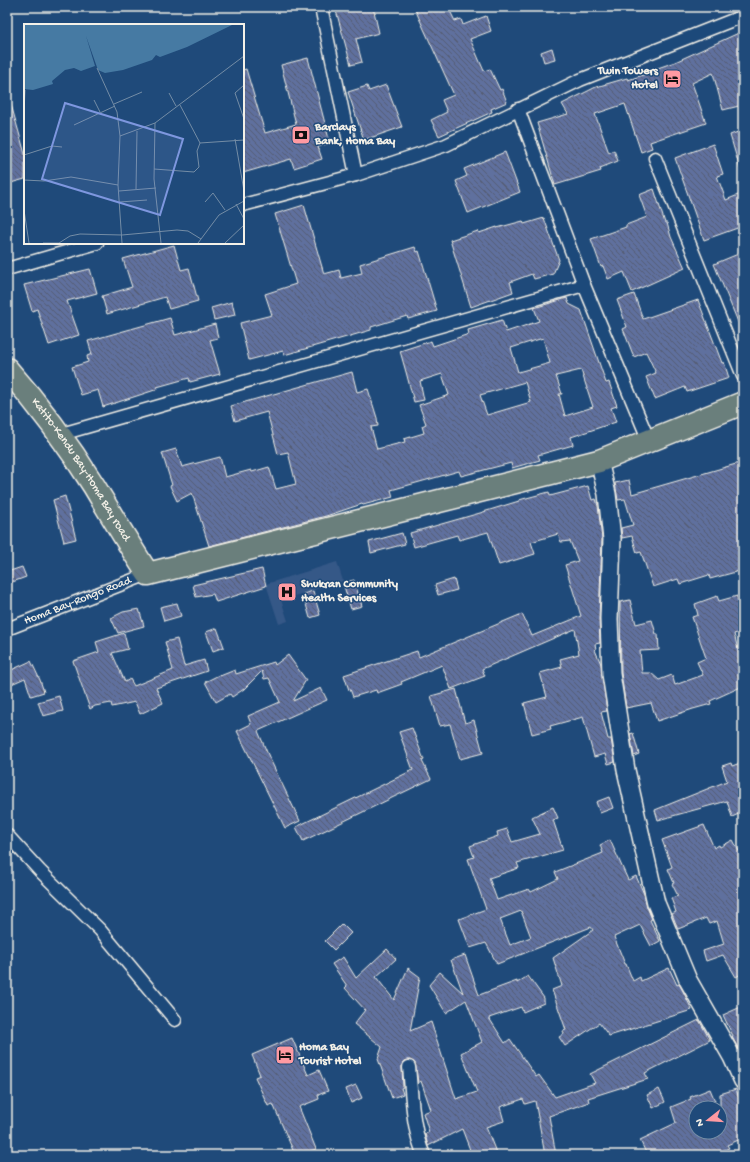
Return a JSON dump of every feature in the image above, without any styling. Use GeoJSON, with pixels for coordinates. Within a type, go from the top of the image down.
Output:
{"type":"FeatureCollection","features":[{"type":"Feature","properties":{"kind":"highway","name":"Katito-Kendu Bay-Homa Bay road"},"geometry":{"type":"LineString","coordinates":[[7,369],[58,435],[93,485],[148,574]]}},
{"type":"Feature","properties":{"kind":"highway"},"geometry":{"type":"LineString","coordinates":[[148,574],[599,461],[743,403]]}},
{"type":"Feature","properties":{"kind":"street"},"geometry":{"type":"LineString","coordinates":[[321,7],[356,176]]}},
{"type":"Feature","properties":{"kind":"street"},"geometry":{"type":"LineString","coordinates":[[244,205],[356,176],[446,145],[580,80],[743,16]]}},
{"type":"Feature","properties":{"kind":"street"},"geometry":{"type":"LineString","coordinates":[[518,109],[584,285],[649,440]]}},
{"type":"Feature","properties":{"kind":"street"},"geometry":{"type":"LineString","coordinates":[[654,158],[743,376]]}},
{"type":"Feature","properties":{"kind":"street"},"geometry":{"type":"LineString","coordinates":[[7,269],[94,244]]}},
{"type":"Feature","properties":{"kind":"street"},"geometry":{"type":"LineString","coordinates":[[58,435],[584,285]]}},
{"type":"Feature","properties":{"kind":"street"},"geometry":{"type":"LineString","coordinates":[[599,461],[607,494],[612,539],[609,619],[611,674],[626,770],[654,896],[688,980],[732,1057],[743,1081]]}},
{"type":"Feature","properties":{"kind":"street","name":"Homa Bay-Rongo Road"},"geometry":{"type":"LineString","coordinates":[[7,629],[148,574]]}},
{"type":"Feature","properties":{"kind":"street"},"geometry":{"type":"LineString","coordinates":[[7,835],[40,871],[100,930],[174,1020]]}},
{"type":"Feature","properties":{"kind":"street"},"geometry":{"type":"LineString","coordinates":[[409,1066],[419,1144],[424,1155]]}},
{"type":"Feature","properties":{"kind":"shaded area","name":"Shukran Community Health Services"},"geometry":{"type":"Polygon","coordinates":[[[337,562],[343,581],[281,600],[288,621],[279,624],[266,584],[337,562]]]}},
{"type":"Feature","properties":{"kind":"building"},"geometry":{"type":"Polygon","coordinates":[[[335,7],[373,7],[379,33],[356,39],[362,62],[351,65],[335,7]]]}},
{"type":"Feature","properties":{"kind":"building"},"geometry":{"type":"Polygon","coordinates":[[[414,7],[448,7],[455,21],[461,19],[463,25],[486,16],[491,31],[470,39],[484,71],[490,69],[500,90],[502,89],[507,102],[491,109],[492,112],[439,136],[431,120],[447,112],[442,100],[454,95],[414,7]]]}},
{"type":"Feature","properties":{"kind":"building"},"geometry":{"type":"Polygon","coordinates":[[[743,31],[743,105],[723,110],[713,73],[692,83],[706,123],[650,142],[652,148],[641,152],[625,104],[595,114],[609,153],[614,150],[618,161],[600,168],[601,171],[555,185],[537,123],[568,114],[562,104],[596,87],[627,78],[628,80],[652,72],[652,70],[675,62],[743,31]]]}},
{"type":"Feature","properties":{"kind":"building"},"geometry":{"type":"Polygon","coordinates":[[[552,48],[555,59],[544,62],[541,52],[552,48]]]}},
{"type":"Feature","properties":{"kind":"building"},"geometry":{"type":"Polygon","coordinates":[[[308,58],[330,143],[318,147],[322,159],[294,168],[291,159],[244,173],[244,70],[246,69],[265,133],[296,124],[281,65],[308,58]]]}},
{"type":"Feature","properties":{"kind":"building"},"geometry":{"type":"Polygon","coordinates":[[[386,85],[402,127],[364,140],[348,92],[367,86],[369,91],[386,85]]]}},
{"type":"Feature","properties":{"kind":"building"},"geometry":{"type":"Polygon","coordinates":[[[7,101],[10,101],[24,150],[24,179],[7,184],[7,101]]]}},
{"type":"Feature","properties":{"kind":"building"},"geometry":{"type":"Polygon","coordinates":[[[743,130],[743,169],[740,169],[730,135],[743,130]]]}},
{"type":"Feature","properties":{"kind":"building"},"geometry":{"type":"Polygon","coordinates":[[[713,144],[723,174],[717,176],[726,200],[743,193],[743,226],[704,240],[675,158],[713,144]]]}},
{"type":"Feature","properties":{"kind":"building"},"geometry":{"type":"Polygon","coordinates":[[[505,152],[520,192],[468,213],[456,181],[467,176],[464,169],[505,152]]]}},
{"type":"Feature","properties":{"kind":"building"},"geometry":{"type":"Polygon","coordinates":[[[654,189],[665,223],[667,223],[671,237],[685,268],[632,292],[624,272],[608,279],[603,266],[601,267],[591,239],[626,227],[626,225],[647,217],[639,195],[654,189]]]}},
{"type":"Feature","properties":{"kind":"building"},"geometry":{"type":"Polygon","coordinates":[[[304,205],[324,274],[339,270],[341,278],[362,273],[360,264],[415,247],[417,252],[419,251],[437,311],[408,319],[407,316],[371,327],[371,330],[284,355],[283,351],[249,360],[240,323],[272,315],[265,294],[296,284],[275,214],[304,205]]]}},
{"type":"Feature","properties":{"kind":"building"},"geometry":{"type":"Polygon","coordinates":[[[544,218],[559,260],[553,274],[534,279],[532,274],[510,282],[513,292],[471,307],[450,240],[478,231],[479,233],[523,221],[524,224],[544,218]]]}},
{"type":"Feature","properties":{"kind":"building"},"geometry":{"type":"Polygon","coordinates":[[[174,245],[181,270],[189,268],[198,301],[169,309],[165,297],[107,314],[102,296],[132,287],[123,259],[174,245]]]}},
{"type":"Feature","properties":{"kind":"building"},"geometry":{"type":"Polygon","coordinates":[[[743,252],[743,334],[714,264],[743,252]]]}},
{"type":"Feature","properties":{"kind":"building"},"geometry":{"type":"Polygon","coordinates":[[[90,269],[97,293],[67,301],[79,335],[49,345],[37,309],[32,311],[24,285],[90,269]]]}},
{"type":"Feature","properties":{"kind":"building"},"geometry":{"type":"Polygon","coordinates":[[[634,294],[643,319],[698,300],[722,363],[724,362],[729,378],[687,392],[685,387],[655,399],[646,377],[656,373],[646,352],[634,357],[623,329],[627,327],[617,300],[634,294]]]}},
{"type":"Feature","properties":{"kind":"building"},"geometry":{"type":"Polygon","coordinates":[[[567,298],[569,304],[581,310],[606,383],[609,382],[617,406],[611,408],[616,422],[571,437],[573,445],[538,455],[540,460],[512,468],[511,463],[461,476],[459,471],[391,490],[393,497],[362,504],[326,516],[209,546],[192,493],[177,501],[170,486],[172,485],[162,453],[176,449],[182,467],[220,457],[225,477],[269,467],[276,489],[296,484],[288,452],[278,454],[267,412],[235,421],[231,406],[352,372],[357,392],[368,389],[377,418],[378,426],[371,427],[377,449],[405,442],[404,439],[424,433],[422,426],[426,424],[419,405],[449,395],[442,374],[420,381],[424,400],[414,402],[400,351],[431,341],[433,346],[469,334],[468,330],[502,320],[506,332],[539,321],[534,308],[567,298]],[[543,338],[511,348],[518,372],[550,363],[543,338]],[[581,370],[556,376],[562,394],[559,394],[565,416],[593,407],[581,370]],[[525,382],[480,395],[487,415],[531,402],[525,382]]]}},
{"type":"Feature","properties":{"kind":"building"},"geometry":{"type":"Polygon","coordinates":[[[232,302],[235,315],[214,320],[211,308],[232,302]]]}},
{"type":"Feature","properties":{"kind":"building"},"geometry":{"type":"Polygon","coordinates":[[[170,318],[175,335],[215,324],[218,338],[210,340],[220,374],[190,382],[189,378],[157,387],[158,389],[103,407],[98,390],[81,395],[72,367],[88,362],[87,356],[92,354],[88,341],[170,318]]]}},
{"type":"Feature","properties":{"kind":"building"},"geometry":{"type":"Polygon","coordinates":[[[743,462],[743,570],[710,579],[709,575],[680,584],[678,579],[653,587],[641,552],[637,553],[632,536],[622,538],[621,528],[633,525],[625,499],[618,500],[615,483],[629,480],[632,494],[743,462]]]}},
{"type":"Feature","properties":{"kind":"building"},"geometry":{"type":"Polygon","coordinates":[[[588,486],[592,500],[596,499],[598,506],[602,539],[599,619],[600,643],[595,644],[595,650],[601,664],[607,711],[601,712],[608,739],[611,739],[615,762],[608,764],[605,754],[594,757],[583,717],[550,726],[551,729],[532,734],[524,703],[547,697],[540,673],[562,667],[560,659],[579,654],[575,629],[482,669],[485,676],[451,689],[442,665],[401,682],[402,684],[377,693],[376,690],[353,697],[344,675],[417,651],[419,657],[522,614],[532,636],[581,616],[565,565],[578,561],[570,541],[561,542],[558,534],[531,542],[535,554],[499,565],[488,532],[459,540],[457,535],[414,547],[410,533],[549,492],[550,496],[588,486]]]}},
{"type":"Feature","properties":{"kind":"building"},"geometry":{"type":"Polygon","coordinates":[[[65,496],[76,539],[64,542],[53,500],[65,496]]]}},
{"type":"Feature","properties":{"kind":"building"},"geometry":{"type":"Polygon","coordinates":[[[402,533],[405,544],[371,553],[369,542],[402,533]]]}},
{"type":"Feature","properties":{"kind":"building"},"geometry":{"type":"Polygon","coordinates":[[[22,567],[26,577],[7,584],[7,572],[22,567]]]}},
{"type":"Feature","properties":{"kind":"building"},"geometry":{"type":"Polygon","coordinates":[[[262,569],[266,586],[216,602],[213,594],[196,597],[193,585],[262,569]]]}},
{"type":"Feature","properties":{"kind":"building"},"geometry":{"type":"Polygon","coordinates":[[[454,579],[457,590],[438,595],[435,585],[454,579]]]}},
{"type":"Feature","properties":{"kind":"building"},"geometry":{"type":"Polygon","coordinates":[[[354,580],[362,606],[351,609],[343,583],[354,580]]]}},
{"type":"Feature","properties":{"kind":"building"},"geometry":{"type":"Polygon","coordinates":[[[313,591],[320,615],[310,618],[303,594],[313,591]]]}},
{"type":"Feature","properties":{"kind":"building"},"geometry":{"type":"Polygon","coordinates":[[[717,596],[719,601],[737,596],[743,620],[743,631],[734,634],[740,657],[743,656],[743,686],[710,701],[711,704],[657,721],[651,703],[626,708],[621,673],[620,602],[630,600],[636,624],[652,620],[656,634],[658,634],[659,650],[640,651],[642,673],[651,673],[659,680],[672,675],[675,685],[703,675],[697,662],[706,658],[692,617],[698,615],[695,604],[717,596]]]}},
{"type":"Feature","properties":{"kind":"building"},"geometry":{"type":"Polygon","coordinates":[[[177,603],[181,616],[164,621],[160,607],[177,603]]]}},
{"type":"Feature","properties":{"kind":"building"},"geometry":{"type":"Polygon","coordinates":[[[139,609],[144,626],[118,633],[111,618],[123,612],[139,609]]]}},
{"type":"Feature","properties":{"kind":"building"},"geometry":{"type":"Polygon","coordinates":[[[217,628],[224,647],[213,651],[206,632],[217,628]]]}},
{"type":"Feature","properties":{"kind":"building"},"geometry":{"type":"Polygon","coordinates":[[[124,633],[128,649],[112,653],[125,682],[130,679],[134,686],[173,670],[165,642],[177,639],[184,666],[204,660],[207,671],[156,688],[163,703],[140,714],[135,702],[112,707],[111,703],[95,706],[90,709],[73,661],[99,652],[96,642],[124,633]]]}},
{"type":"Feature","properties":{"kind":"building"},"geometry":{"type":"Polygon","coordinates":[[[288,655],[306,680],[293,701],[321,688],[327,700],[258,731],[300,821],[285,828],[237,731],[251,724],[248,716],[280,702],[269,678],[264,679],[262,671],[244,689],[232,697],[230,694],[216,702],[205,682],[219,675],[220,676],[235,670],[236,674],[274,662],[275,665],[288,655]]]}},
{"type":"Feature","properties":{"kind":"building"},"geometry":{"type":"Polygon","coordinates":[[[31,661],[44,692],[31,696],[25,678],[7,686],[7,672],[31,661]]]}},
{"type":"Feature","properties":{"kind":"building"},"geometry":{"type":"Polygon","coordinates":[[[456,689],[465,723],[474,720],[483,753],[460,759],[450,724],[440,726],[431,696],[456,689]]]}},
{"type":"Feature","properties":{"kind":"building"},"geometry":{"type":"Polygon","coordinates":[[[59,696],[63,711],[43,716],[38,702],[59,696]]]}},
{"type":"Feature","properties":{"kind":"building"},"geometry":{"type":"Polygon","coordinates":[[[412,728],[424,760],[422,761],[431,779],[303,841],[296,827],[413,770],[399,732],[412,728]]]}},
{"type":"Feature","properties":{"kind":"building"},"geometry":{"type":"Polygon","coordinates":[[[633,733],[639,754],[634,756],[630,734],[633,733]]]}},
{"type":"Feature","properties":{"kind":"building"},"geometry":{"type":"Polygon","coordinates":[[[743,762],[743,812],[732,817],[727,801],[658,820],[655,810],[727,781],[722,766],[731,763],[732,766],[743,762]]]}},
{"type":"Feature","properties":{"kind":"building"},"geometry":{"type":"Polygon","coordinates":[[[609,797],[613,808],[600,813],[596,802],[609,797]]]}},
{"type":"Feature","properties":{"kind":"building"},"geometry":{"type":"Polygon","coordinates":[[[553,807],[558,818],[553,820],[563,850],[517,863],[519,868],[489,878],[497,900],[529,889],[531,892],[558,879],[555,872],[603,853],[600,845],[610,840],[628,880],[636,876],[644,894],[652,919],[650,920],[660,941],[651,946],[640,925],[614,937],[633,981],[640,977],[641,981],[669,968],[677,985],[679,984],[683,991],[692,1010],[609,1036],[599,1023],[565,1046],[559,1037],[564,1034],[563,1031],[566,1030],[552,990],[562,986],[553,958],[593,930],[591,927],[497,964],[486,943],[470,948],[459,919],[486,909],[468,859],[474,857],[470,846],[498,836],[497,832],[507,829],[512,842],[540,834],[532,817],[553,807]],[[521,911],[500,919],[510,945],[531,937],[521,911]]]}},
{"type":"Feature","properties":{"kind":"building"},"geometry":{"type":"Polygon","coordinates":[[[704,825],[714,848],[719,845],[720,847],[733,840],[739,851],[743,849],[743,973],[736,977],[723,955],[706,961],[703,951],[724,944],[717,921],[709,924],[706,918],[678,929],[672,914],[676,912],[671,898],[678,896],[672,884],[674,883],[668,869],[672,867],[662,840],[704,825]]]}},
{"type":"Feature","properties":{"kind":"building"},"geometry":{"type":"Polygon","coordinates":[[[342,924],[351,933],[334,950],[325,941],[342,924]]]}},
{"type":"Feature","properties":{"kind":"building"},"geometry":{"type":"Polygon","coordinates":[[[387,949],[396,959],[376,977],[394,1000],[408,968],[420,977],[410,1031],[431,1022],[456,1099],[477,1092],[461,1053],[482,1042],[466,1000],[446,1013],[429,985],[440,972],[463,993],[451,960],[465,955],[479,995],[517,981],[517,983],[528,976],[544,998],[544,1003],[523,1012],[521,1007],[489,1018],[505,1043],[510,1039],[536,1077],[539,1075],[555,1097],[595,1083],[590,1074],[699,1020],[710,1040],[645,1073],[648,1079],[588,1098],[589,1102],[549,1116],[556,1155],[545,1155],[535,1101],[525,1104],[523,1099],[500,1107],[504,1121],[486,1127],[497,1155],[472,1155],[462,1129],[428,1146],[425,1134],[429,1132],[423,1113],[431,1110],[421,1081],[418,1083],[415,1063],[409,1060],[402,1064],[403,1087],[401,1088],[403,1094],[392,1098],[378,1059],[382,1047],[354,1024],[365,1010],[345,988],[347,986],[332,964],[343,957],[356,978],[387,949]]]}},
{"type":"Feature","properties":{"kind":"building"},"geometry":{"type":"Polygon","coordinates":[[[743,1006],[743,1057],[732,1037],[733,1036],[723,1015],[743,1006]]]}},
{"type":"Feature","properties":{"kind":"building"},"geometry":{"type":"Polygon","coordinates":[[[292,1038],[308,1075],[319,1070],[328,1091],[318,1095],[319,1099],[299,1107],[316,1149],[301,1155],[295,1155],[273,1104],[268,1106],[255,1077],[260,1075],[252,1055],[292,1038]]]}},
{"type":"Feature","properties":{"kind":"building"},"geometry":{"type":"Polygon","coordinates":[[[356,1085],[362,1098],[351,1103],[346,1089],[356,1085]]]}},
{"type":"Feature","properties":{"kind":"building"},"geometry":{"type":"Polygon","coordinates":[[[659,1089],[665,1102],[653,1108],[647,1095],[659,1089]]]}},
{"type":"Feature","properties":{"kind":"building"},"geometry":{"type":"Polygon","coordinates":[[[710,1089],[715,1100],[688,1100],[691,1099],[690,1097],[710,1089]]]}},
{"type":"Feature","properties":{"kind":"building"},"geometry":{"type":"Polygon","coordinates":[[[736,1089],[743,1112],[743,1138],[727,1145],[729,1148],[713,1155],[647,1155],[640,1140],[676,1123],[671,1107],[688,1100],[688,1140],[728,1140],[728,1100],[720,1100],[720,1094],[736,1089]]]}},
{"type":"Feature","properties":{"kind":"place","name":"Twin Towers Hotel"},"geometry":{"type":"Point","coordinates":[672,79]}},
{"type":"Feature","properties":{"kind":"place","name":"Barclays Bank, Homa Bay"},"geometry":{"type":"Point","coordinates":[301,135]}},
{"type":"Feature","properties":{"kind":"place","name":"Shukran Community Health Services"},"geometry":{"type":"Point","coordinates":[287,592]}},
{"type":"Feature","properties":{"kind":"place","name":"Homa Bay Tourist Hotel"},"geometry":{"type":"Point","coordinates":[285,1055]}}]}
